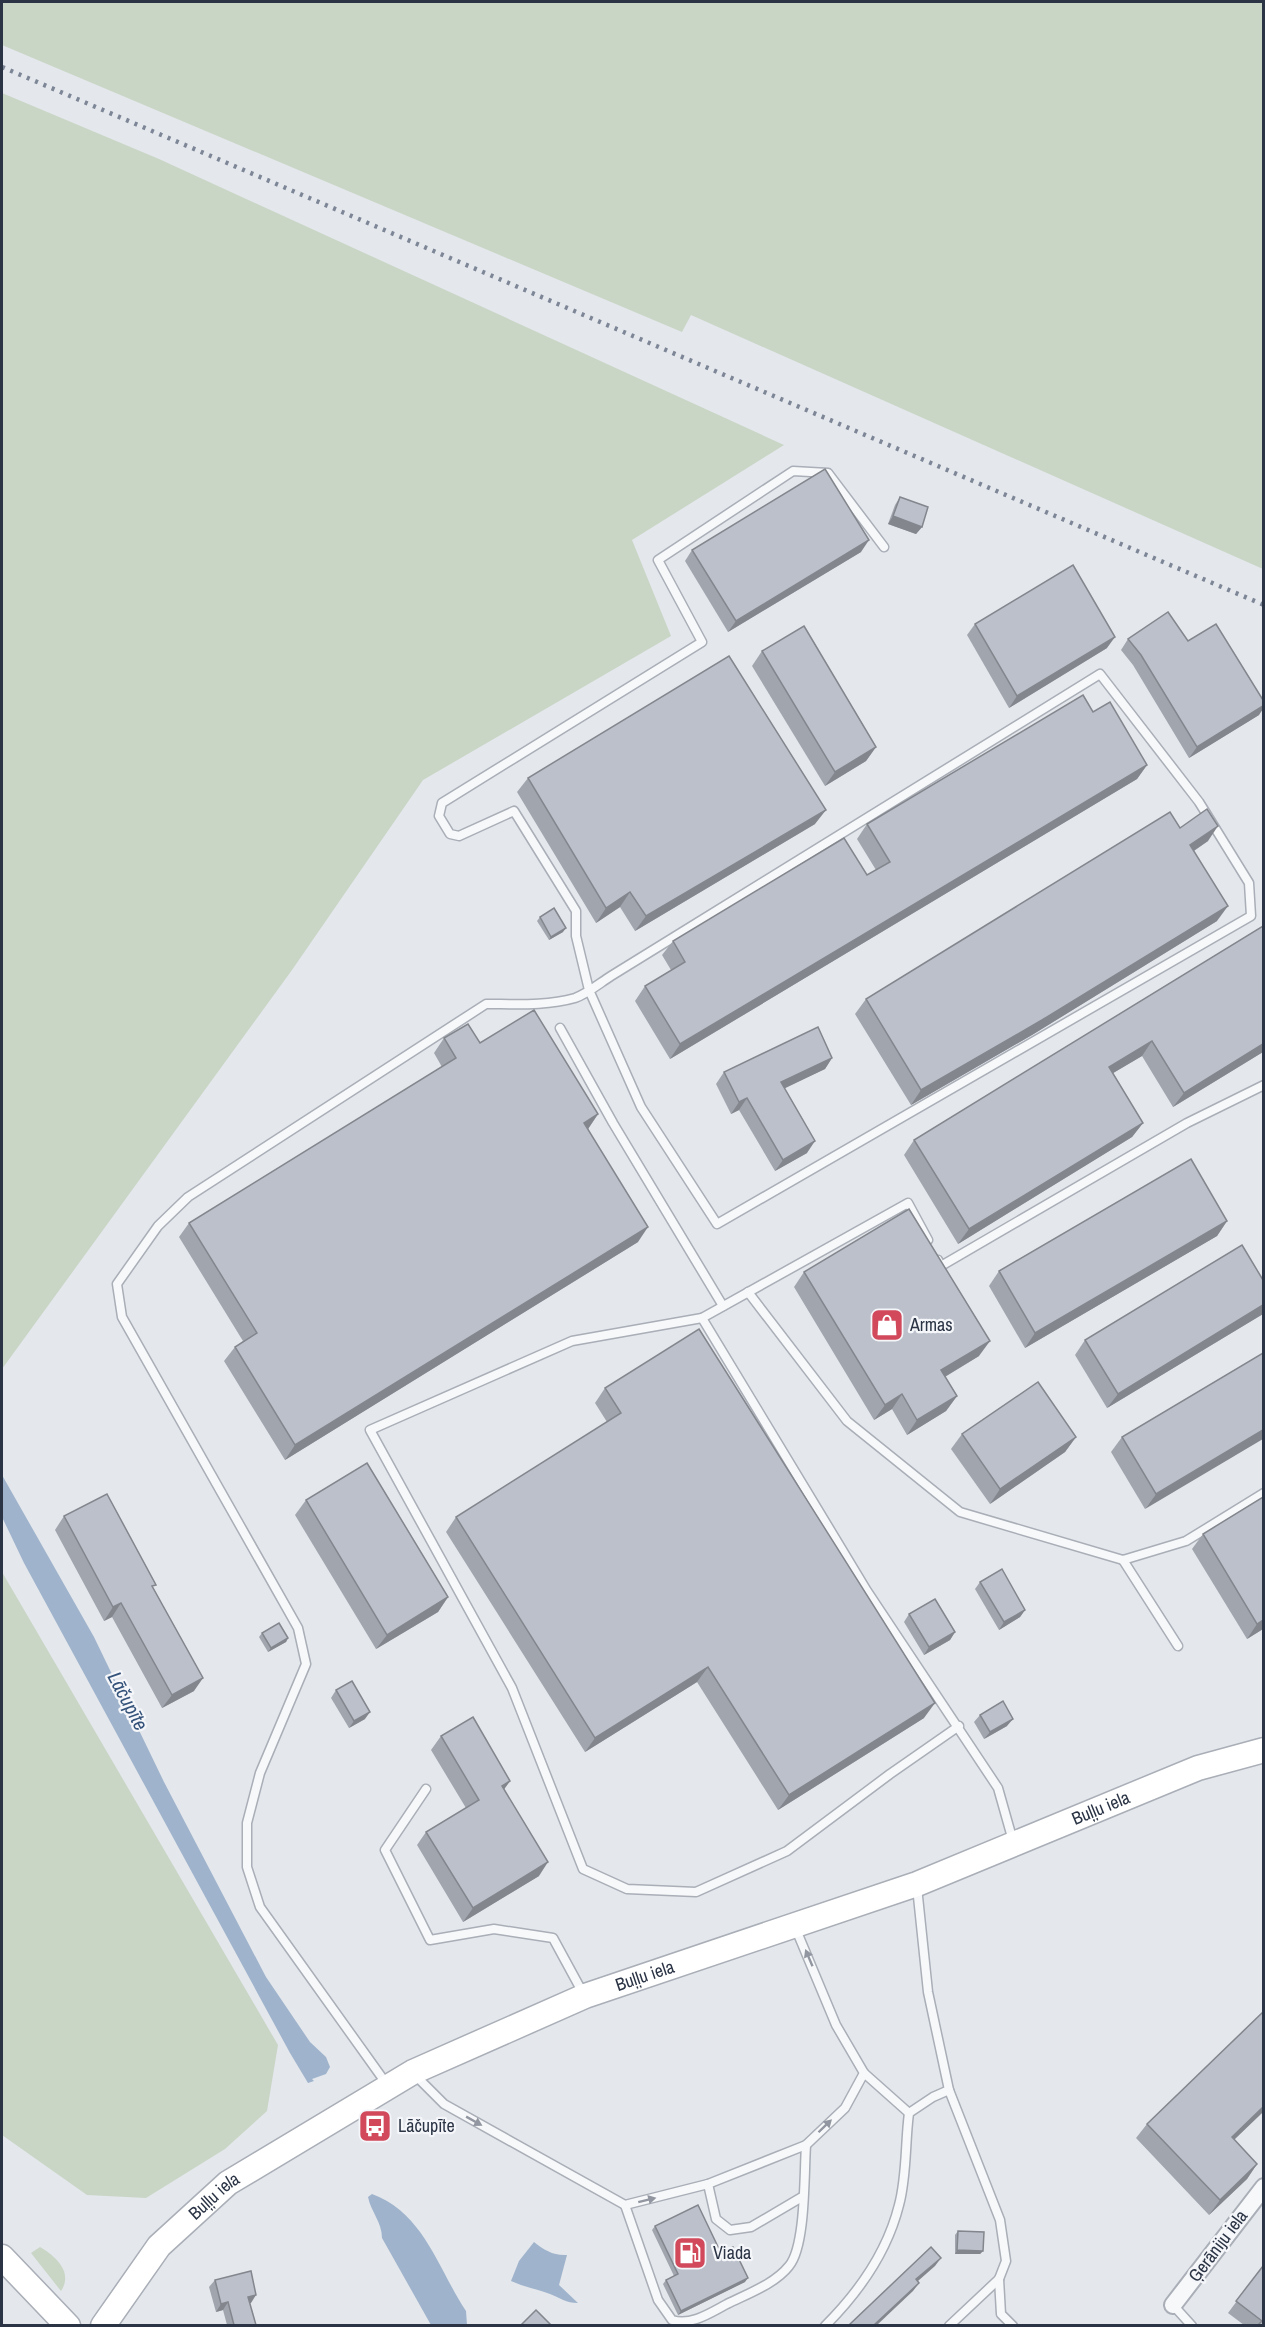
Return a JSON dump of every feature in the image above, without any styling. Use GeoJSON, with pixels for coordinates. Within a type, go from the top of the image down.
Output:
{"type":"FeatureCollection","features":[{"type":"Feature","properties":{"kind":"street","name":"Buļļu iela"},"geometry":{"type":"LineString","coordinates":[[104,2325],[159,2246],[228,2183],[412,2072],[585,1996],[917,1884],[1198,1768],[1263,1749]]}},
{"type":"Feature","properties":{"kind":"street","name":"Ģerāniju iela"},"geometry":{"type":"LineString","coordinates":[[1173,2305],[1263,2187]]}},
{"type":"Feature","properties":{"kind":"street"},"geometry":{"type":"LineString","coordinates":[[2,2257],[68,2325]]}},
{"type":"Feature","properties":{"kind":"lane"},"geometry":{"type":"LineString","coordinates":[[388,2087],[260,1907],[248,1867],[247,1823],[260,1773],[306,1664],[298,1628],[122,1317],[117,1284],[158,1226],[188,1197],[486,1004],[536,1003],[576,998],[589,990],[1100,674],[1186,784],[1249,883],[1251,915],[717,1224],[641,1107],[589,990],[576,936],[576,911],[514,811],[459,836],[450,834],[439,816],[441,803],[702,642],[658,560],[793,471],[828,473],[884,547]]}},
{"type":"Feature","properties":{"kind":"lane"},"geometry":{"type":"LineString","coordinates":[[561,1028],[613,1123],[723,1306]]}},
{"type":"Feature","properties":{"kind":"lane"},"geometry":{"type":"LineString","coordinates":[[936,1256],[941,1266],[1187,1124],[1263,1085]]}},
{"type":"Feature","properties":{"kind":"lane"},"geometry":{"type":"LineString","coordinates":[[930,1245],[908,1203],[702,1318],[572,1341],[370,1430],[512,1688],[583,1869],[627,1889],[696,1892],[787,1851],[959,1726]]}},
{"type":"Feature","properties":{"kind":"lane"},"geometry":{"type":"LineString","coordinates":[[748,1292],[847,1421],[960,1512],[1123,1560],[1186,1541],[1263,1493]]}},
{"type":"Feature","properties":{"kind":"lane"},"geometry":{"type":"LineString","coordinates":[[702,1318],[867,1591],[959,1726],[998,1788],[1014,1845]]}},
{"type":"Feature","properties":{"kind":"lane"},"geometry":{"type":"LineString","coordinates":[[1123,1560],[1178,1646]]}},
{"type":"Feature","properties":{"kind":"lane"},"geometry":{"type":"LineString","coordinates":[[426,1789],[385,1850],[430,1940],[494,1929],[553,1938],[585,1996]]}},
{"type":"Feature","properties":{"kind":"lane"},"geometry":{"type":"LineString","coordinates":[[917,1884],[928,1992],[949,2090],[1000,2220],[1006,2261],[999,2279],[1001,2314],[1013,2325]]}},
{"type":"Feature","properties":{"kind":"lane"},"geometry":{"type":"LineString","coordinates":[[793,1924],[836,2025],[864,2073],[909,2113]]}},
{"type":"Feature","properties":{"kind":"lane"},"geometry":{"type":"LineString","coordinates":[[412,2072],[444,2104],[626,2205],[658,2300],[665,2314],[672,2320],[680,2322],[689,2322],[742,2296],[780,2274],[790,2265],[799,2249],[806,2145]]}},
{"type":"Feature","properties":{"kind":"lane"},"geometry":{"type":"LineString","coordinates":[[626,2205],[708,2184],[806,2145],[845,2108],[864,2073]]}},
{"type":"Feature","properties":{"kind":"lane"},"geometry":{"type":"LineString","coordinates":[[909,2113],[933,2097],[949,2090]]}},
{"type":"Feature","properties":{"kind":"lane"},"geometry":{"type":"LineString","coordinates":[[825,2325],[853,2298],[886,2244],[900,2203],[909,2113]]}},
{"type":"Feature","properties":{"kind":"lane"},"geometry":{"type":"LineString","coordinates":[[708,2184],[716,2219],[730,2230],[751,2227],[802,2197]]}},
{"type":"Feature","properties":{"kind":"lane"},"geometry":{"type":"LineString","coordinates":[[949,2325],[999,2279]]}},
{"type":"Feature","properties":{"kind":"lane"},"geometry":{"type":"LineString","coordinates":[[1173,2305],[1192,2325]]}},
{"type":"Feature","properties":{"kind":"green space"},"geometry":{"type":"Polygon","coordinates":[[[2,2],[1263,2],[1263,569],[691,315],[682,332],[2,45],[2,2]]]}},
{"type":"Feature","properties":{"kind":"green space"},"geometry":{"type":"Polygon","coordinates":[[[2,93],[159,159],[784,445],[632,540],[671,636],[423,780],[292,970],[2,1369],[2,93]]]}},
{"type":"Feature","properties":{"kind":"green space"},"geometry":{"type":"Polygon","coordinates":[[[2,1572],[278,2045],[267,2111],[225,2149],[146,2198],[87,2195],[2,2135],[2,1572]]]}},
{"type":"Feature","properties":{"kind":"green space"},"geometry":{"type":"Polygon","coordinates":[[[40,2247],[57,2261],[64,2272],[65,2278],[61,2291],[31,2253],[40,2247]]]}},
{"type":"Feature","properties":{"kind":"water","name":"Lāčupīte"},"geometry":{"type":"Polygon","coordinates":[[[2,1475],[94,1637],[164,1782],[266,1977],[310,2042],[326,2057],[330,2067],[326,2074],[312,2079],[314,2081],[308,2083],[290,2053],[24,1563],[2,1517],[2,1475]]]}},
{"type":"Feature","properties":{"kind":"water"},"geometry":{"type":"Polygon","coordinates":[[[372,2194],[405,2214],[417,2228],[466,2311],[467,2325],[431,2325],[382,2238],[368,2197],[372,2194]]]}},
{"type":"Feature","properties":{"kind":"water"},"geometry":{"type":"Polygon","coordinates":[[[534,2242],[549,2252],[567,2255],[559,2285],[578,2303],[511,2281],[519,2261],[534,2242]]]}},
{"type":"Feature","properties":{"kind":"building"},"geometry":{"type":"Polygon","coordinates":[[[825,469],[869,540],[736,621],[692,550],[825,469]]]}},
{"type":"Feature","properties":{"kind":"building"},"geometry":{"type":"Polygon","coordinates":[[[900,497],[928,507],[922,527],[893,516],[900,497]]]}},
{"type":"Feature","properties":{"kind":"building"},"geometry":{"type":"Polygon","coordinates":[[[1073,565],[1115,637],[1017,696],[975,624],[1073,565]]]}},
{"type":"Feature","properties":{"kind":"building"},"geometry":{"type":"Polygon","coordinates":[[[1168,612],[1188,641],[1216,624],[1263,700],[1263,706],[1197,747],[1141,655],[1128,639],[1168,612]]]}},
{"type":"Feature","properties":{"kind":"building"},"geometry":{"type":"Polygon","coordinates":[[[804,626],[876,747],[835,772],[762,651],[804,626]]]}},
{"type":"Feature","properties":{"kind":"building"},"geometry":{"type":"Polygon","coordinates":[[[729,656],[826,810],[646,916],[630,892],[606,908],[528,778],[729,656]]]}},
{"type":"Feature","properties":{"kind":"building"},"geometry":{"type":"Polygon","coordinates":[[[1083,695],[1093,712],[1110,702],[1147,765],[680,1044],[645,986],[685,962],[673,941],[844,838],[867,875],[890,862],[867,824],[1083,695]]]}},
{"type":"Feature","properties":{"kind":"building"},"geometry":{"type":"Polygon","coordinates":[[[1207,809],[1218,826],[1190,845],[1228,906],[1042,1020],[921,1090],[866,999],[1170,812],[1180,828],[1207,809]]]}},
{"type":"Feature","properties":{"kind":"building"},"geometry":{"type":"Polygon","coordinates":[[[554,908],[566,928],[551,937],[540,917],[554,908]]]}},
{"type":"Feature","properties":{"kind":"building"},"geometry":{"type":"Polygon","coordinates":[[[1263,926],[1263,1044],[1184,1093],[1152,1041],[1109,1067],[1143,1123],[969,1229],[914,1140],[1263,926]]]}},
{"type":"Feature","properties":{"kind":"building"},"geometry":{"type":"Polygon","coordinates":[[[534,1010],[598,1114],[584,1123],[648,1227],[295,1445],[235,1347],[257,1333],[189,1223],[456,1058],[444,1038],[468,1024],[480,1043],[534,1010]]]}},
{"type":"Feature","properties":{"kind":"building"},"geometry":{"type":"Polygon","coordinates":[[[818,1027],[832,1058],[781,1082],[815,1141],[783,1160],[747,1098],[739,1102],[724,1072],[818,1027]]]}},
{"type":"Feature","properties":{"kind":"building"},"geometry":{"type":"Polygon","coordinates":[[[1191,1159],[1227,1221],[1035,1333],[999,1271],[1191,1159]]]}},
{"type":"Feature","properties":{"kind":"building"},"geometry":{"type":"Polygon","coordinates":[[[909,1209],[990,1341],[941,1370],[957,1396],[917,1420],[902,1394],[885,1405],[804,1272],[909,1209]]]}},
{"type":"Feature","properties":{"kind":"building"},"geometry":{"type":"Polygon","coordinates":[[[1242,1245],[1263,1280],[1263,1305],[1118,1394],[1085,1340],[1242,1245]]]}},
{"type":"Feature","properties":{"kind":"building"},"geometry":{"type":"Polygon","coordinates":[[[699,1329],[935,1703],[789,1795],[708,1667],[595,1738],[456,1517],[621,1413],[605,1388],[699,1329]]]}},
{"type":"Feature","properties":{"kind":"building"},"geometry":{"type":"Polygon","coordinates":[[[1263,1353],[1263,1430],[1156,1494],[1122,1437],[1263,1353]]]}},
{"type":"Feature","properties":{"kind":"building"},"geometry":{"type":"Polygon","coordinates":[[[1038,1382],[1076,1437],[1000,1489],[962,1434],[1038,1382]]]}},
{"type":"Feature","properties":{"kind":"building"},"geometry":{"type":"Polygon","coordinates":[[[367,1463],[448,1597],[387,1635],[306,1500],[367,1463]]]}},
{"type":"Feature","properties":{"kind":"building"},"geometry":{"type":"Polygon","coordinates":[[[107,1494],[156,1585],[152,1586],[203,1678],[172,1695],[121,1603],[113,1607],[64,1516],[107,1494]]]}},
{"type":"Feature","properties":{"kind":"building"},"geometry":{"type":"Polygon","coordinates":[[[1263,1497],[1263,1620],[1257,1624],[1203,1534],[1263,1497]]]}},
{"type":"Feature","properties":{"kind":"building"},"geometry":{"type":"Polygon","coordinates":[[[1002,1569],[1025,1610],[1004,1622],[980,1582],[1002,1569]]]}},
{"type":"Feature","properties":{"kind":"building"},"geometry":{"type":"Polygon","coordinates":[[[935,1599],[955,1632],[929,1647],[909,1614],[935,1599]]]}},
{"type":"Feature","properties":{"kind":"building"},"geometry":{"type":"Polygon","coordinates":[[[279,1623],[288,1638],[271,1648],[262,1633],[279,1623]]]}},
{"type":"Feature","properties":{"kind":"building"},"geometry":{"type":"Polygon","coordinates":[[[352,1681],[370,1712],[354,1721],[336,1690],[352,1681]]]}},
{"type":"Feature","properties":{"kind":"building"},"geometry":{"type":"Polygon","coordinates":[[[1003,1701],[1013,1719],[990,1732],[980,1715],[1003,1701]]]}},
{"type":"Feature","properties":{"kind":"building"},"geometry":{"type":"Polygon","coordinates":[[[473,1717],[510,1781],[502,1786],[548,1862],[473,1908],[426,1832],[479,1800],[441,1736],[473,1717]]]}},
{"type":"Feature","properties":{"kind":"building"},"geometry":{"type":"Polygon","coordinates":[[[1263,2012],[1263,2107],[1232,2137],[1257,2164],[1220,2200],[1147,2124],[1263,2012]]]}},
{"type":"Feature","properties":{"kind":"building"},"geometry":{"type":"Polygon","coordinates":[[[698,2205],[721,2253],[733,2247],[748,2278],[681,2311],[666,2280],[678,2274],[655,2226],[698,2205]]]}},
{"type":"Feature","properties":{"kind":"building"},"geometry":{"type":"Polygon","coordinates":[[[958,2231],[984,2232],[983,2251],[957,2250],[958,2231]]]}},
{"type":"Feature","properties":{"kind":"building"},"geometry":{"type":"Polygon","coordinates":[[[931,2247],[941,2258],[916,2279],[919,2283],[874,2325],[849,2325],[931,2247]]]}},
{"type":"Feature","properties":{"kind":"building"},"geometry":{"type":"Polygon","coordinates":[[[1263,2266],[1263,2325],[1258,2325],[1262,2321],[1236,2301],[1263,2266]]]}},
{"type":"Feature","properties":{"kind":"building"},"geometry":{"type":"Polygon","coordinates":[[[251,2271],[256,2295],[248,2297],[256,2325],[234,2325],[228,2302],[221,2304],[215,2280],[251,2271]]]}},
{"type":"Feature","properties":{"kind":"building"},"geometry":{"type":"Polygon","coordinates":[[[536,2310],[551,2325],[521,2325],[536,2310]]]}},
{"type":"Feature","properties":{"kind":"railway"},"geometry":{"type":"LineString","coordinates":[[2,67],[1264,605]]}},
{"type":"Feature","properties":{"kind":"place","name":"Armas"},"geometry":{"type":"Point","coordinates":[887,1325]}},
{"type":"Feature","properties":{"kind":"place","name":"Lāčupīte"},"geometry":{"type":"Point","coordinates":[375,2126]}},
{"type":"Feature","properties":{"kind":"place","name":"Viada"},"geometry":{"type":"Point","coordinates":[690,2253]}}]}
